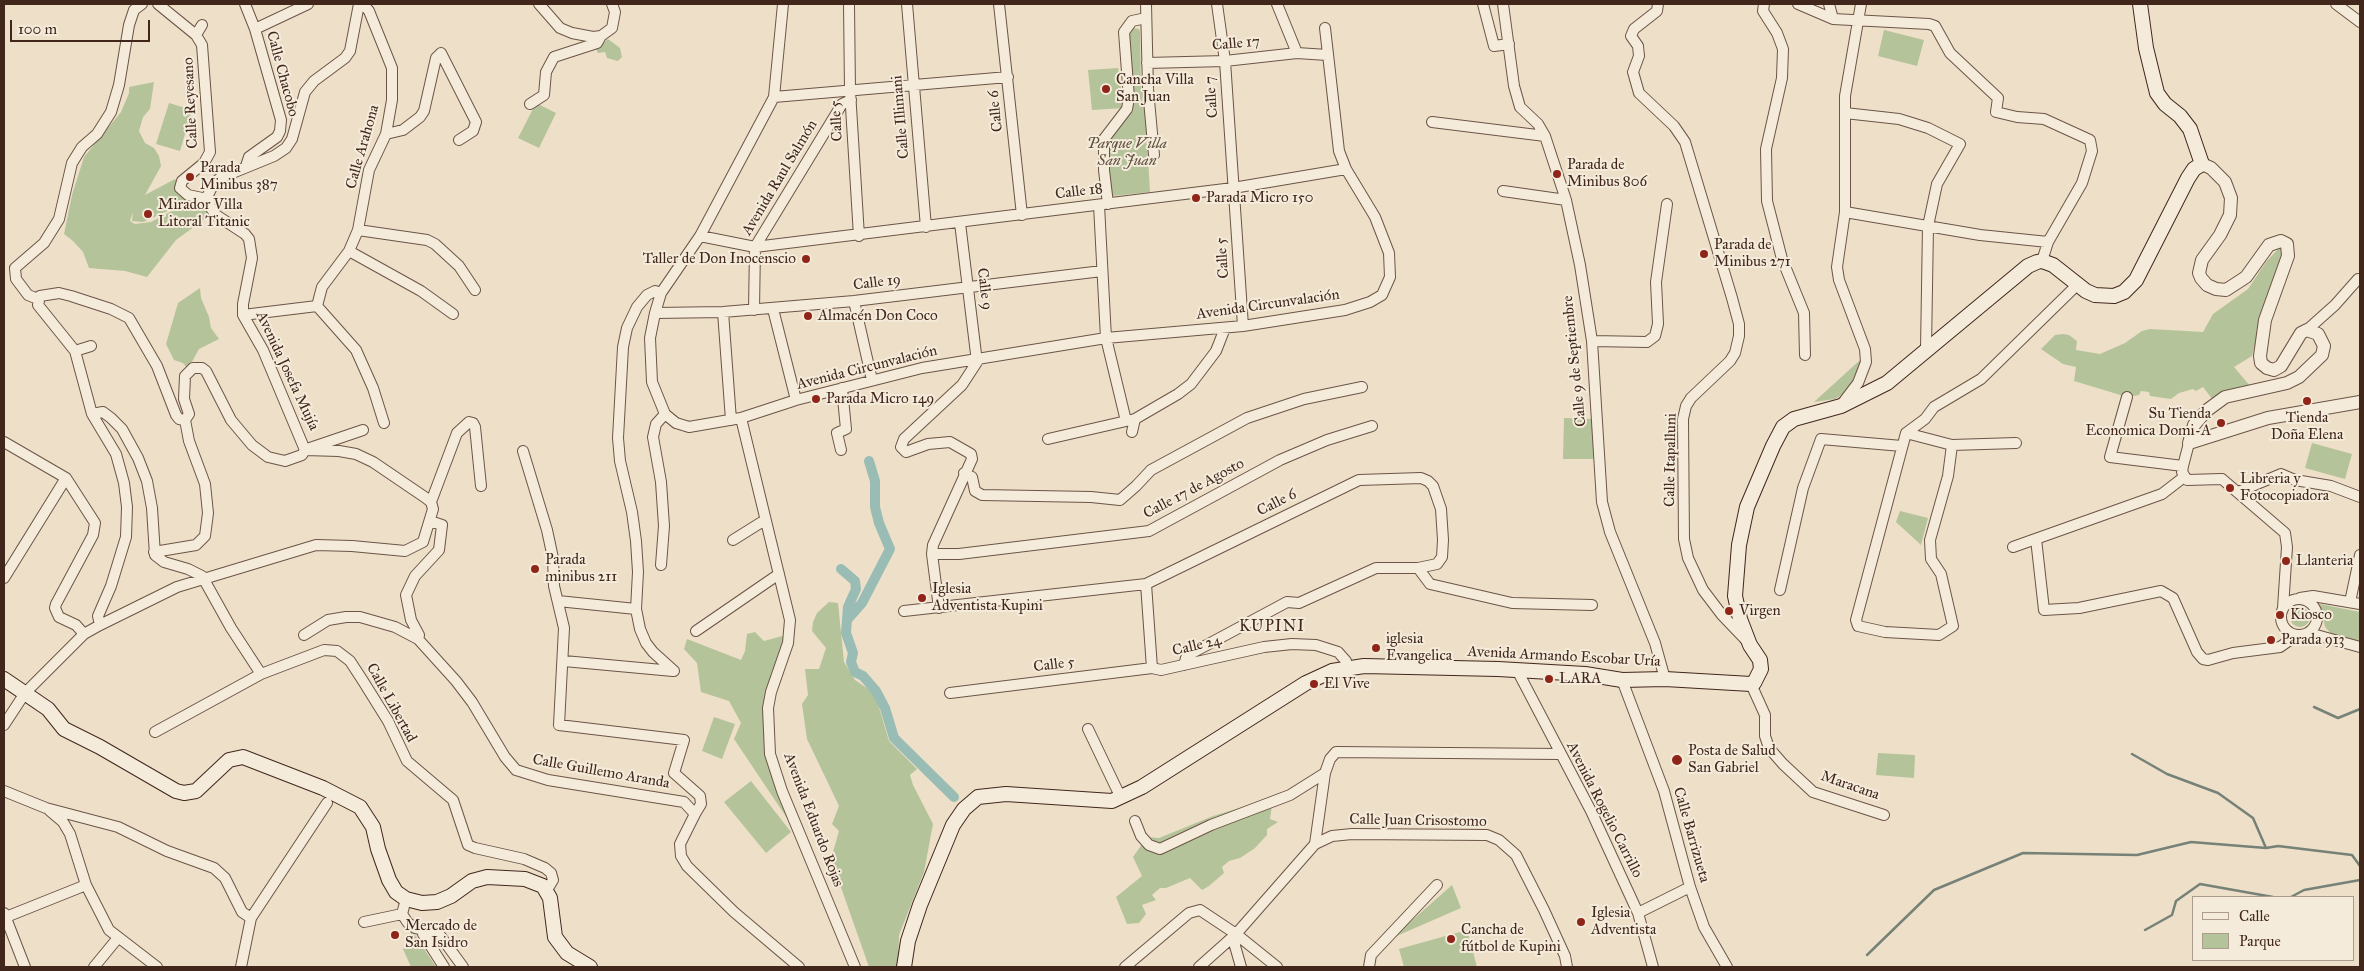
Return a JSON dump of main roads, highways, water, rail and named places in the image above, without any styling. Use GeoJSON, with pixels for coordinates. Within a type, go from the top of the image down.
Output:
{"type":"FeatureCollection","features":[{"type":"Feature","properties":{"kind":"main road","name":"Avenida Armando Escobar Uría"},"geometry":{"type":"LineString","coordinates":[[904,967],[908,941],[920,905],[953,825],[964,809],[978,797],[1006,794],[1094,801],[1112,801],[1122,798],[1306,683],[1332,671],[1364,666],[1517,670],[1585,674],[1622,680],[1665,679],[1750,684],[1758,678],[1761,669],[1760,660],[1750,645],[1740,619],[1735,596],[1738,545],[1748,506],[1773,446],[1784,427],[1794,419],[1841,406],[1887,383],[2028,266],[2042,261],[2053,265],[2086,291],[2105,297],[2124,292],[2136,280],[2191,174],[2202,164],[2190,128],[2180,116],[2165,104],[2157,93],[2146,48],[2140,4]]}},
{"type":"Feature","properties":{"kind":"main road"},"geometry":{"type":"LineString","coordinates":[[4,679],[48,709],[64,729],[100,747],[176,791],[184,793],[196,791],[228,760],[243,757],[333,793],[360,807],[367,815],[373,827],[384,870],[396,892],[406,899],[437,902],[451,896],[472,881],[487,877],[525,879],[543,886],[550,898],[555,937],[567,953],[590,967]]}},
{"type":"Feature","properties":{"kind":"waterway"},"geometry":{"type":"LineString","coordinates":[[847,620],[862,603],[890,549],[879,523],[875,507],[875,481],[869,461]]}},
{"type":"Feature","properties":{"kind":"waterway"},"geometry":{"type":"LineString","coordinates":[[841,569],[855,581],[856,589],[848,607],[846,633],[853,653],[851,662],[855,672],[863,676],[876,691],[885,708],[894,738],[954,797]]}},
{"type":"Feature","properties":{"kind":"waterway"},"geometry":{"type":"LineString","coordinates":[[2314,707],[2338,718],[2360,709]]}},
{"type":"Feature","properties":{"kind":"waterway"},"geometry":{"type":"LineString","coordinates":[[2132,754],[2167,774],[2218,793],[2253,818],[2266,848]]}},
{"type":"Feature","properties":{"kind":"waterway"},"geometry":{"type":"LineString","coordinates":[[1867,955],[1934,890],[2023,853],[2137,855],[2191,842],[2266,848],[2278,846],[2352,855],[2360,866]]}},
{"type":"Feature","properties":{"kind":"waterway"},"geometry":{"type":"LineString","coordinates":[[2293,896],[2304,890],[2360,880]]}},
{"type":"Feature","properties":{"kind":"waterway"},"geometry":{"type":"LineString","coordinates":[[2145,930],[2172,915],[2176,901],[2200,884],[2267,896]]}},
{"type":"Feature","properties":{"kind":"place","name":"Cancha Villa San Juan"},"geometry":{"type":"Point","coordinates":[1106,89]}},
{"type":"Feature","properties":{"kind":"place","name":"Parada de Minibus 806"},"geometry":{"type":"Point","coordinates":[1557,174]}},
{"type":"Feature","properties":{"kind":"place","name":"Parada Minibus 387"},"geometry":{"type":"Point","coordinates":[190,177]}},
{"type":"Feature","properties":{"kind":"place","name":"Parada Micro 150"},"geometry":{"type":"Point","coordinates":[1196,198]}},
{"type":"Feature","properties":{"kind":"place","name":"Mirador Villa Litoral Titanic"},"geometry":{"type":"Point","coordinates":[148,214]}},
{"type":"Feature","properties":{"kind":"place","name":"Parada de Minibus 271"},"geometry":{"type":"Point","coordinates":[1704,254]}},
{"type":"Feature","properties":{"kind":"place","name":"Taller de Don Inocenscio"},"geometry":{"type":"Point","coordinates":[806,259]}},
{"type":"Feature","properties":{"kind":"place","name":"Almacén Don Coco"},"geometry":{"type":"Point","coordinates":[808,316]}},
{"type":"Feature","properties":{"kind":"place","name":"Parada Micro 149"},"geometry":{"type":"Point","coordinates":[816,399]}},
{"type":"Feature","properties":{"kind":"place","name":"Tienda Doña Elena"},"geometry":{"type":"Point","coordinates":[2307,401]}},
{"type":"Feature","properties":{"kind":"place","name":"Su Tienda Economica Domi-A"},"geometry":{"type":"Point","coordinates":[2221,423]}},
{"type":"Feature","properties":{"kind":"place","name":"Libreria y Fotocopiadora"},"geometry":{"type":"Point","coordinates":[2230,488]}},
{"type":"Feature","properties":{"kind":"place","name":"Llanteria"},"geometry":{"type":"Point","coordinates":[2286,561]}},
{"type":"Feature","properties":{"kind":"place","name":"Parada minibus 211"},"geometry":{"type":"Point","coordinates":[535,569]}},
{"type":"Feature","properties":{"kind":"place","name":"Iglesia Adventista Kupini"},"geometry":{"type":"Point","coordinates":[922,598]}},
{"type":"Feature","properties":{"kind":"place","name":"Virgen"},"geometry":{"type":"Point","coordinates":[1729,611]}},
{"type":"Feature","properties":{"kind":"place","name":"Kiosco"},"geometry":{"type":"Point","coordinates":[2280,615]}},
{"type":"Feature","properties":{"kind":"place","name":"Parada 913"},"geometry":{"type":"Point","coordinates":[2271,640]}},
{"type":"Feature","properties":{"kind":"place","name":"iglesia Evangelica"},"geometry":{"type":"Point","coordinates":[1376,648]}},
{"type":"Feature","properties":{"kind":"place","name":"LARA"},"geometry":{"type":"Point","coordinates":[1549,679]}},
{"type":"Feature","properties":{"kind":"place","name":"El Vive"},"geometry":{"type":"Point","coordinates":[1314,684]}},
{"type":"Feature","properties":{"kind":"place","name":"Posta de Salud San Gabriel"},"geometry":{"type":"Point","coordinates":[1677,760]}},
{"type":"Feature","properties":{"kind":"place","name":"Iglesia Adventista"},"geometry":{"type":"Point","coordinates":[1581,922]}},
{"type":"Feature","properties":{"kind":"place","name":"Mercado de San Isidro"},"geometry":{"type":"Point","coordinates":[395,935]}},
{"type":"Feature","properties":{"kind":"place","name":"Cancha de fútbol de Kupini"},"geometry":{"type":"Point","coordinates":[1451,939]}},
{"type":"Feature","properties":{"kind":"district","name":"KUPINI"},"geometry":{"type":"Point","coordinates":[1272,627]}},
{"type":"Feature","properties":{"kind":"park label","name":"Parque Villa San Juan"},"geometry":{"type":"Point","coordinates":[1127,152]}}]}
